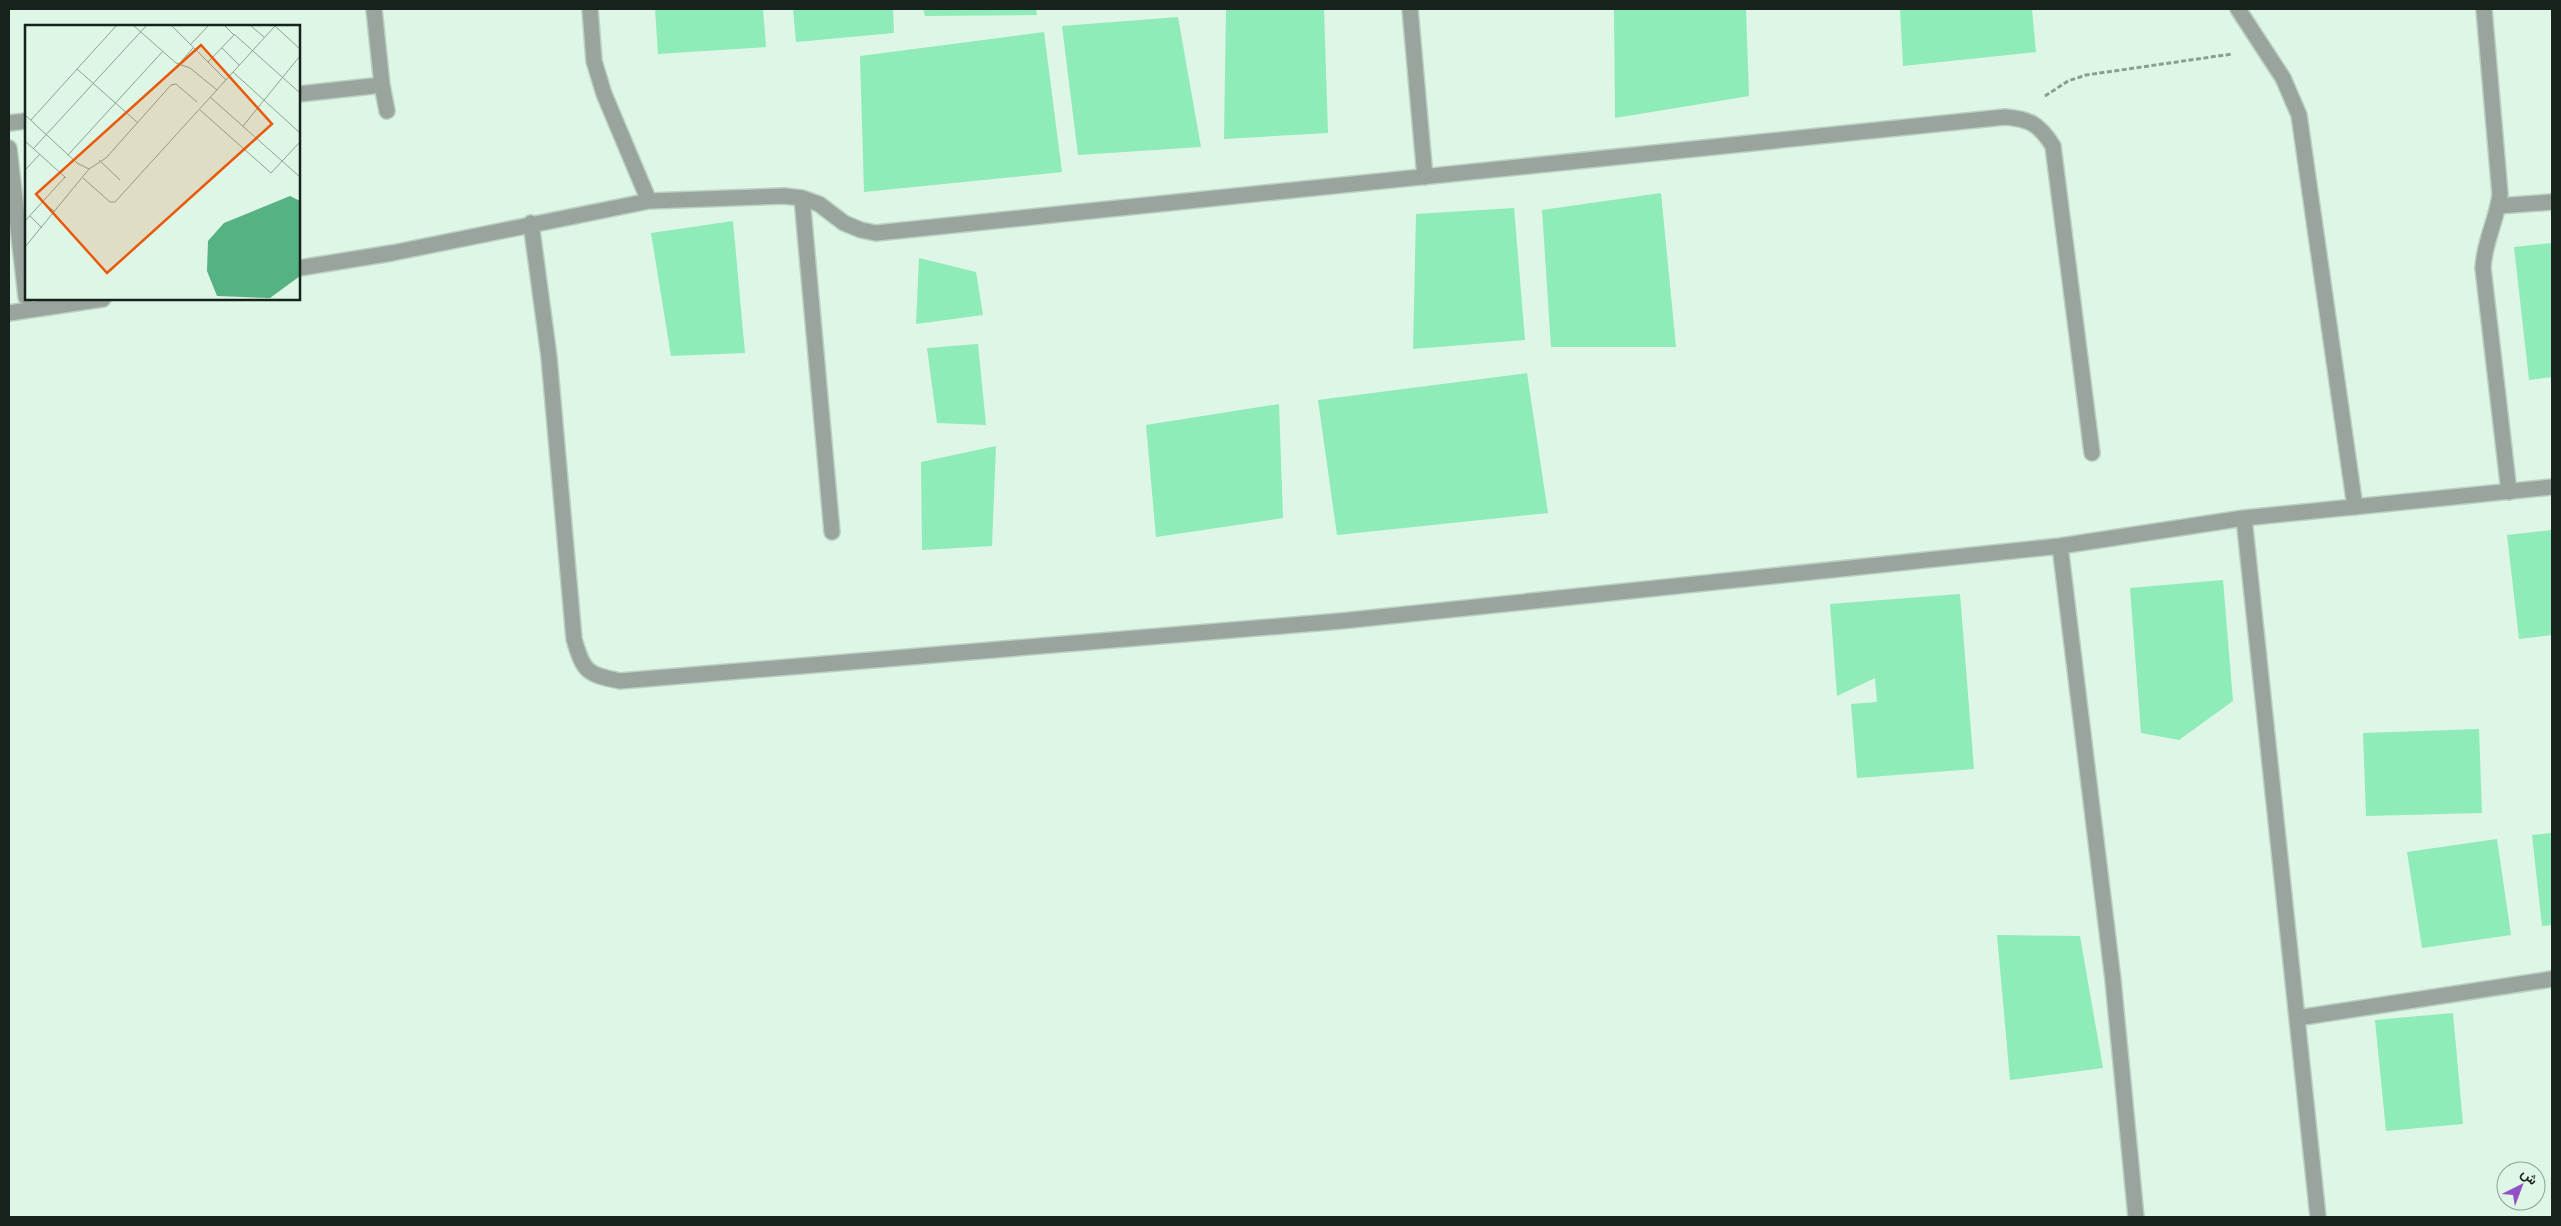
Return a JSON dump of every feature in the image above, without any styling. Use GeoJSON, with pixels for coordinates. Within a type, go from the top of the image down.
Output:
{"type":"FeatureCollection","features":[{"type":"Feature","properties":{"kind":"street"},"geometry":{"type":"LineString","coordinates":[[374,9],[382,85],[387,111]]}},
{"type":"Feature","properties":{"kind":"street"},"geometry":{"type":"LineString","coordinates":[[590,9],[594,61],[604,94],[649,201]]}},
{"type":"Feature","properties":{"kind":"street"},"geometry":{"type":"LineString","coordinates":[[1410,9],[1425,177]]}},
{"type":"Feature","properties":{"kind":"street"},"geometry":{"type":"LineString","coordinates":[[2238,9],[2245,23],[2266,49],[2283,78],[2299,115],[2355,507]]}},
{"type":"Feature","properties":{"kind":"street"},"geometry":{"type":"LineString","coordinates":[[2484,9],[2500,194],[2498,206],[2486,241],[2483,268],[2508,492]]}},
{"type":"Feature","properties":{"kind":"street"},"geometry":{"type":"LineString","coordinates":[[300,94],[382,85]]}},
{"type":"Feature","properties":{"kind":"street"},"geometry":{"type":"LineString","coordinates":[[300,268],[392,254],[532,223],[649,201],[784,196],[802,198],[819,204],[844,223],[860,230],[876,233],[2005,117],[2025,119],[2043,130],[2053,146],[2092,453]]}},
{"type":"Feature","properties":{"kind":"street"},"geometry":{"type":"LineString","coordinates":[[9,123],[25,121]]}},
{"type":"Feature","properties":{"kind":"street"},"geometry":{"type":"LineString","coordinates":[[9,148],[25,285]]}},
{"type":"Feature","properties":{"kind":"street"},"geometry":{"type":"LineString","coordinates":[[802,198],[832,532]]}},
{"type":"Feature","properties":{"kind":"street"},"geometry":{"type":"LineString","coordinates":[[2498,206],[2552,202]]}},
{"type":"Feature","properties":{"kind":"street"},"geometry":{"type":"LineString","coordinates":[[532,223],[549,357],[574,639],[579,658],[592,675],[620,681],[1341,621],[2060,546],[2244,518],[2552,487]]}},
{"type":"Feature","properties":{"kind":"street"},"geometry":{"type":"LineString","coordinates":[[9,313],[27,302],[78,300]]}},
{"type":"Feature","properties":{"kind":"street"},"geometry":{"type":"LineString","coordinates":[[2244,518],[2318,1217]]}},
{"type":"Feature","properties":{"kind":"street"},"geometry":{"type":"LineString","coordinates":[[2060,546],[2113,980],[2136,1217]]}},
{"type":"Feature","properties":{"kind":"street"},"geometry":{"type":"LineString","coordinates":[[2297,1018],[2552,979]]}},
{"type":"Feature","properties":{"kind":"path"},"geometry":{"type":"LineString","coordinates":[[2025,119],[2038,102],[2052,90],[2086,75],[2266,49]]}},
{"type":"Feature","properties":{"kind":"building"},"geometry":{"type":"Polygon","coordinates":[[[655,9],[763,9],[766,47],[658,54],[655,9]]]}},
{"type":"Feature","properties":{"kind":"building"},"geometry":{"type":"Polygon","coordinates":[[[793,9],[893,9],[894,33],[796,42],[793,9]]]}},
{"type":"Feature","properties":{"kind":"building"},"geometry":{"type":"Polygon","coordinates":[[[923,9],[1036,9],[1037,15],[925,16],[923,9]]]}},
{"type":"Feature","properties":{"kind":"building"},"geometry":{"type":"Polygon","coordinates":[[[1226,9],[1324,9],[1328,133],[1224,139],[1226,9]]]}},
{"type":"Feature","properties":{"kind":"building"},"geometry":{"type":"Polygon","coordinates":[[[1614,9],[1746,9],[1749,96],[1615,118],[1614,9]]]}},
{"type":"Feature","properties":{"kind":"building"},"geometry":{"type":"Polygon","coordinates":[[[1900,9],[2032,9],[2036,52],[1903,66],[1900,9]]]}},
{"type":"Feature","properties":{"kind":"building"},"geometry":{"type":"Polygon","coordinates":[[[1178,17],[1201,147],[1078,155],[1062,26],[1178,17]]]}},
{"type":"Feature","properties":{"kind":"building"},"geometry":{"type":"Polygon","coordinates":[[[1044,32],[1062,172],[864,192],[860,56],[1044,32]]]}},
{"type":"Feature","properties":{"kind":"building"},"geometry":{"type":"Polygon","coordinates":[[[1661,193],[1676,347],[1551,347],[1542,210],[1661,193]]]}},
{"type":"Feature","properties":{"kind":"building"},"geometry":{"type":"Polygon","coordinates":[[[1514,208],[1525,340],[1413,349],[1416,214],[1514,208]]]}},
{"type":"Feature","properties":{"kind":"building"},"geometry":{"type":"Polygon","coordinates":[[[733,221],[745,353],[671,356],[651,233],[733,221]]]}},
{"type":"Feature","properties":{"kind":"building"},"geometry":{"type":"Polygon","coordinates":[[[2552,243],[2552,377],[2529,380],[2514,247],[2552,243]]]}},
{"type":"Feature","properties":{"kind":"building"},"geometry":{"type":"Polygon","coordinates":[[[919,258],[976,272],[983,315],[916,324],[919,258]]]}},
{"type":"Feature","properties":{"kind":"building"},"geometry":{"type":"Polygon","coordinates":[[[978,344],[986,425],[937,423],[927,348],[978,344]]]}},
{"type":"Feature","properties":{"kind":"building"},"geometry":{"type":"Polygon","coordinates":[[[1527,373],[1548,513],[1337,535],[1318,400],[1527,373]]]}},
{"type":"Feature","properties":{"kind":"building"},"geometry":{"type":"Polygon","coordinates":[[[1279,404],[1283,518],[1156,537],[1146,425],[1279,404]]]}},
{"type":"Feature","properties":{"kind":"building"},"geometry":{"type":"Polygon","coordinates":[[[996,446],[992,546],[922,550],[921,462],[996,446]]]}},
{"type":"Feature","properties":{"kind":"building"},"geometry":{"type":"Polygon","coordinates":[[[2552,530],[2552,635],[2519,639],[2507,535],[2552,530]]]}},
{"type":"Feature","properties":{"kind":"building"},"geometry":{"type":"Polygon","coordinates":[[[2223,580],[2233,701],[2179,740],[2141,733],[2130,588],[2223,580]]]}},
{"type":"Feature","properties":{"kind":"building"},"geometry":{"type":"Polygon","coordinates":[[[1960,594],[1974,769],[1857,778],[1851,704],[1877,702],[1875,678],[1837,696],[1830,604],[1960,594]]]}},
{"type":"Feature","properties":{"kind":"building"},"geometry":{"type":"Polygon","coordinates":[[[2479,729],[2482,813],[2366,816],[2363,733],[2479,729]]]}},
{"type":"Feature","properties":{"kind":"building"},"geometry":{"type":"Polygon","coordinates":[[[2552,833],[2552,925],[2542,926],[2532,835],[2552,833]]]}},
{"type":"Feature","properties":{"kind":"building"},"geometry":{"type":"Polygon","coordinates":[[[2497,839],[2511,935],[2422,948],[2407,852],[2497,839]]]}},
{"type":"Feature","properties":{"kind":"building"},"geometry":{"type":"Polygon","coordinates":[[[1997,935],[2080,936],[2103,1068],[2010,1080],[1997,935]]]}},
{"type":"Feature","properties":{"kind":"building"},"geometry":{"type":"Polygon","coordinates":[[[2453,1013],[2463,1124],[2386,1131],[2375,1020],[2453,1013]]]}}]}
